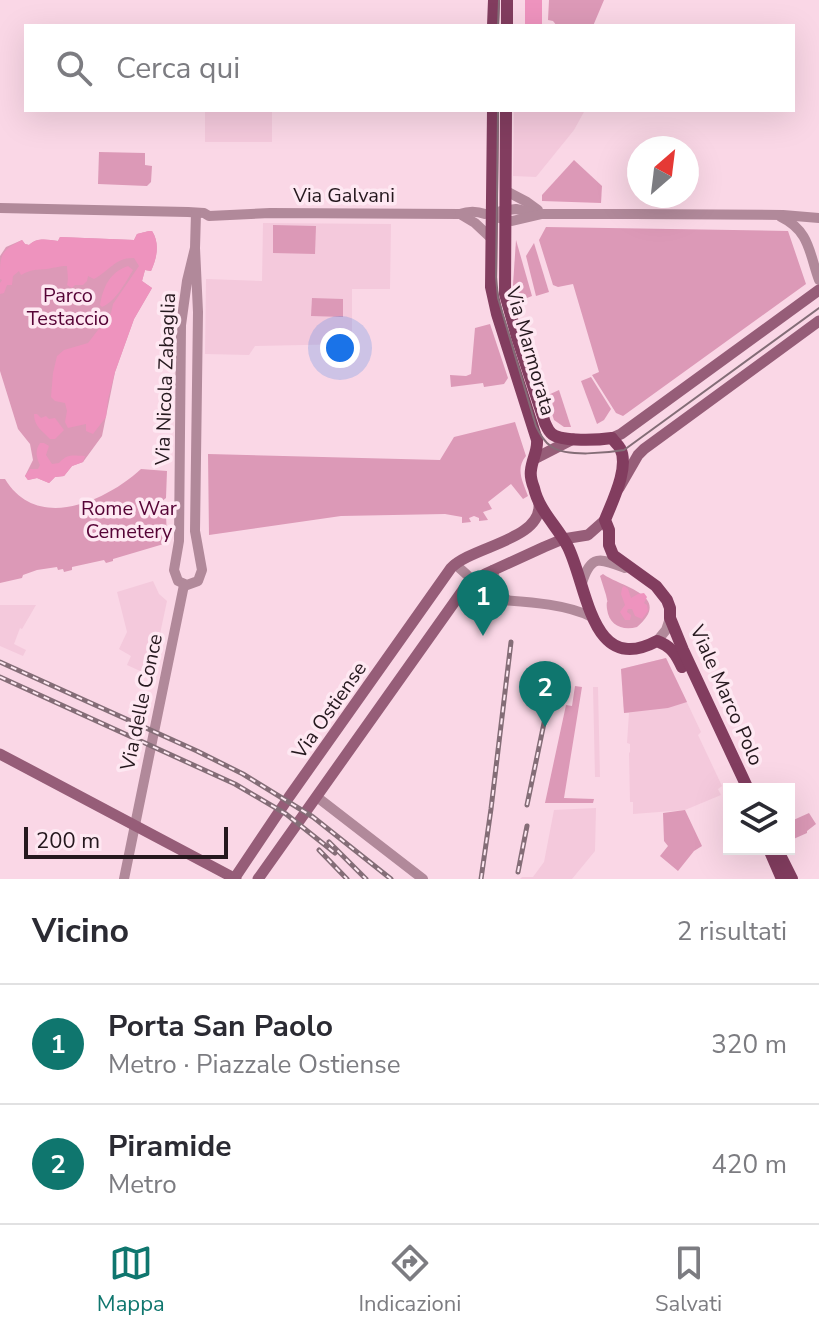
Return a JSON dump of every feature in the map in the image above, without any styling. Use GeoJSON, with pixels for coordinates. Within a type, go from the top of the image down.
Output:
{"type":"FeatureCollection","features":[{"type":"Feature","properties":{"kind":"main road"},"geometry":{"type":"LineString","coordinates":[[493,24],[494,0]]}},
{"type":"Feature","properties":{"kind":"main road"},"geometry":{"type":"LineString","coordinates":[[507,0],[507,24]]}},
{"type":"Feature","properties":{"kind":"main road","name":"Via Marmorata"},"geometry":{"type":"LineString","coordinates":[[493,112],[497,215],[505,294],[548,430],[555,436],[574,439]]}},
{"type":"Feature","properties":{"kind":"main road","name":"Via Marmorata"},"geometry":{"type":"LineString","coordinates":[[506,112],[506,191],[491,238],[492,297],[537,440],[534,459]]}},
{"type":"Feature","properties":{"kind":"main road"},"geometry":{"type":"LineString","coordinates":[[657,641],[636,649],[619,648],[607,641],[592,617],[582,583],[563,539],[539,504],[531,478],[534,459],[574,439],[612,438],[621,434],[819,290]]}},
{"type":"Feature","properties":{"kind":"main road"},"geometry":{"type":"LineString","coordinates":[[563,539],[588,535],[605,520],[617,492],[642,451],[819,321]]}},
{"type":"Feature","properties":{"kind":"main road"},"geometry":{"type":"LineString","coordinates":[[612,438],[621,449],[623,458],[617,492]]}},
{"type":"Feature","properties":{"kind":"main road"},"geometry":{"type":"LineString","coordinates":[[455,564],[527,529],[537,518],[539,504]]}},
{"type":"Feature","properties":{"kind":"main road"},"geometry":{"type":"LineString","coordinates":[[605,520],[611,553],[663,594],[669,604],[670,618]]}},
{"type":"Feature","properties":{"kind":"main road","name":"Via Ostiense"},"geometry":{"type":"LineString","coordinates":[[258,879],[459,596],[474,580],[563,539]]}},
{"type":"Feature","properties":{"kind":"main road","name":"Via Ostiense"},"geometry":{"type":"LineString","coordinates":[[235,879],[289,797],[455,564]]}},
{"type":"Feature","properties":{"kind":"main road","name":"Viale Marco Polo"},"geometry":{"type":"LineString","coordinates":[[670,618],[745,783]]}},
{"type":"Feature","properties":{"kind":"main road","name":"Viale Marco Polo"},"geometry":{"type":"LineString","coordinates":[[657,641],[676,654],[737,783]]}},
{"type":"Feature","properties":{"kind":"main road"},"geometry":{"type":"LineString","coordinates":[[0,754],[235,879]]}},
{"type":"Feature","properties":{"kind":"main road"},"geometry":{"type":"LineString","coordinates":[[772,855],[782,879]]}},
{"type":"Feature","properties":{"kind":"main road"},"geometry":{"type":"LineString","coordinates":[[780,855],[792,879]]}},
{"type":"Feature","properties":{"kind":"street"},"geometry":{"type":"LineString","coordinates":[[506,191],[531,204],[542,214]]}},
{"type":"Feature","properties":{"kind":"street","name":"Via Galvani"},"geometry":{"type":"LineString","coordinates":[[0,208],[223,211],[229,214],[397,213],[479,217],[522,209],[542,214],[819,218]]}},
{"type":"Feature","properties":{"kind":"street","name":"Via Nicola Zabaglia"},"geometry":{"type":"LineString","coordinates":[[195,248],[198,312],[195,531],[202,567],[201,577],[194,584],[184,585],[175,575],[179,541],[181,325],[200,213]]}},
{"type":"Feature","properties":{"kind":"street"},"geometry":{"type":"LineString","coordinates":[[463,215],[491,238]]}},
{"type":"Feature","properties":{"kind":"street"},"geometry":{"type":"LineString","coordinates":[[775,215],[794,224],[802,233],[819,280]]}},
{"type":"Feature","properties":{"kind":"street"},"geometry":{"type":"LineString","coordinates":[[582,583],[590,565],[599,560],[634,571]]}},
{"type":"Feature","properties":{"kind":"street"},"geometry":{"type":"LineString","coordinates":[[455,564],[489,594],[507,600]]}},
{"type":"Feature","properties":{"kind":"street"},"geometry":{"type":"LineString","coordinates":[[493,570],[497,588],[507,600]]}},
{"type":"Feature","properties":{"kind":"street","name":"Via delle Conce"},"geometry":{"type":"LineString","coordinates":[[124,879],[184,585]]}},
{"type":"Feature","properties":{"kind":"street"},"geometry":{"type":"LineString","coordinates":[[459,596],[575,610],[592,617]]}},
{"type":"Feature","properties":{"kind":"street"},"geometry":{"type":"LineString","coordinates":[[657,641],[666,630],[670,618]]}},
{"type":"Feature","properties":{"kind":"street"},"geometry":{"type":"LineString","coordinates":[[317,797],[423,879]]}},
{"type":"Feature","properties":{"kind":"shaded area"},"geometry":{"type":"Polygon","coordinates":[[[525,0],[542,0],[542,24],[525,24],[525,0]]]}},
{"type":"Feature","properties":{"kind":"shaded area"},"geometry":{"type":"Polygon","coordinates":[[[205,112],[272,112],[272,142],[205,142],[205,112]]]}},
{"type":"Feature","properties":{"kind":"shaded area"},"geometry":{"type":"Polygon","coordinates":[[[514,112],[584,112],[574,130],[536,177],[513,176],[514,112]]]}},
{"type":"Feature","properties":{"kind":"shaded area"},"geometry":{"type":"Polygon","coordinates":[[[263,223],[391,224],[390,289],[352,289],[352,344],[255,346],[249,355],[205,354],[206,279],[262,281],[263,223]]]}},
{"type":"Feature","properties":{"kind":"shaded area"},"geometry":{"type":"Polygon","coordinates":[[[152,231],[157,246],[156,256],[151,271],[145,270],[142,281],[152,288],[134,319],[115,372],[106,417],[93,434],[86,431],[86,424],[68,428],[65,403],[51,397],[57,356],[64,350],[88,343],[111,313],[113,304],[139,266],[134,258],[128,258],[94,279],[88,276],[83,285],[72,288],[67,285],[67,266],[33,270],[21,275],[19,271],[13,276],[12,285],[7,285],[4,293],[0,294],[3,255],[9,247],[22,240],[29,245],[39,240],[58,241],[60,237],[134,240],[137,234],[152,231]]]}},
{"type":"Feature","properties":{"kind":"shaded area"},"geometry":{"type":"Polygon","coordinates":[[[128,266],[133,270],[123,286],[112,301],[102,307],[101,298],[108,281],[128,266]]]}},
{"type":"Feature","properties":{"kind":"shaded area"},"geometry":{"type":"Polygon","coordinates":[[[34,414],[41,418],[55,418],[64,430],[55,439],[50,439],[37,426],[34,414]]]}},
{"type":"Feature","properties":{"kind":"shaded area"},"geometry":{"type":"Polygon","coordinates":[[[40,443],[49,446],[46,455],[52,464],[71,456],[85,456],[83,462],[49,483],[37,478],[28,480],[25,476],[30,469],[38,469],[40,465],[37,448],[40,443]]]}},
{"type":"Feature","properties":{"kind":"shaded area"},"geometry":{"type":"Polygon","coordinates":[[[153,581],[159,594],[167,601],[151,676],[127,665],[131,656],[119,649],[127,632],[117,592],[153,581]]]}},
{"type":"Feature","properties":{"kind":"shaded area"},"geometry":{"type":"Polygon","coordinates":[[[624,586],[631,598],[644,593],[647,597],[644,603],[648,611],[642,619],[635,616],[632,609],[627,612],[631,615],[630,620],[625,620],[620,612],[625,605],[621,594],[624,586]]]}},
{"type":"Feature","properties":{"kind":"shaded area"},"geometry":{"type":"Polygon","coordinates":[[[0,605],[36,605],[20,628],[14,644],[26,650],[23,656],[0,646],[0,605]]]}},
{"type":"Feature","properties":{"kind":"shaded area"},"geometry":{"type":"Polygon","coordinates":[[[666,658],[701,732],[698,735],[722,786],[718,789],[721,795],[685,810],[633,814],[633,802],[630,802],[630,744],[627,743],[629,713],[624,713],[621,669],[666,658]]]}},
{"type":"Feature","properties":{"kind":"shaded area"},"geometry":{"type":"Polygon","coordinates":[[[593,687],[598,687],[600,777],[595,777],[593,687]]]}},
{"type":"Feature","properties":{"kind":"shaded area"},"geometry":{"type":"Polygon","coordinates":[[[596,808],[595,851],[572,879],[520,879],[533,877],[544,862],[554,810],[596,808]]]}},
{"type":"Feature","properties":{"kind":"green space"},"geometry":{"type":"Polygon","coordinates":[[[549,0],[604,0],[594,24],[555,24],[548,20],[549,0]]]}},
{"type":"Feature","properties":{"kind":"green space"},"geometry":{"type":"Polygon","coordinates":[[[99,152],[145,153],[145,165],[152,166],[151,182],[147,186],[98,184],[99,152]]]}},
{"type":"Feature","properties":{"kind":"green space"},"geometry":{"type":"Polygon","coordinates":[[[574,160],[602,186],[601,203],[542,201],[542,195],[574,160]]]}},
{"type":"Feature","properties":{"kind":"green space"},"geometry":{"type":"Polygon","coordinates":[[[273,225],[316,226],[315,254],[273,253],[273,225]]]}},
{"type":"Feature","properties":{"kind":"green space"},"geometry":{"type":"Polygon","coordinates":[[[546,227],[788,231],[806,284],[623,416],[616,413],[592,375],[599,372],[573,284],[553,285],[539,240],[546,227]]]}},
{"type":"Feature","properties":{"kind":"green space","name":"Parco Testaccio"},"geometry":{"type":"Polygon","coordinates":[[[152,231],[157,246],[156,256],[151,271],[145,270],[142,281],[152,288],[134,319],[115,372],[102,436],[83,462],[72,466],[64,476],[55,477],[49,483],[37,478],[28,480],[25,476],[33,460],[30,444],[18,429],[0,371],[0,256],[6,247],[22,240],[29,245],[39,240],[58,241],[60,237],[134,240],[137,234],[152,231]]]}},
{"type":"Feature","properties":{"kind":"green space"},"geometry":{"type":"Polygon","coordinates":[[[516,240],[532,296],[517,302],[513,285],[516,240]]]}},
{"type":"Feature","properties":{"kind":"green space"},"geometry":{"type":"Polygon","coordinates":[[[534,243],[549,292],[536,296],[526,256],[534,243]]]}},
{"type":"Feature","properties":{"kind":"green space"},"geometry":{"type":"Polygon","coordinates":[[[312,298],[343,299],[343,317],[311,316],[312,298]]]}},
{"type":"Feature","properties":{"kind":"green space"},"geometry":{"type":"Polygon","coordinates":[[[490,324],[508,378],[504,384],[451,387],[450,375],[471,374],[475,328],[490,324]]]}},
{"type":"Feature","properties":{"kind":"green space"},"geometry":{"type":"Polygon","coordinates":[[[591,377],[611,409],[597,424],[581,381],[591,377]]]}},
{"type":"Feature","properties":{"kind":"green space"},"geometry":{"type":"Polygon","coordinates":[[[559,390],[571,427],[564,427],[554,420],[546,396],[559,390]]]}},
{"type":"Feature","properties":{"kind":"green space"},"geometry":{"type":"Polygon","coordinates":[[[515,422],[526,456],[520,471],[528,496],[523,499],[511,484],[488,502],[492,509],[483,512],[488,520],[479,521],[474,516],[469,518],[471,522],[462,523],[462,517],[445,514],[341,516],[209,535],[208,454],[440,460],[454,437],[515,422]]]}},
{"type":"Feature","properties":{"kind":"green space","name":"Rome War Cemetery"},"geometry":{"type":"Polygon","coordinates":[[[141,469],[167,471],[166,498],[162,501],[162,509],[166,512],[167,543],[106,563],[104,560],[72,567],[72,570],[64,572],[57,567],[37,570],[22,578],[0,583],[0,479],[5,479],[19,495],[35,504],[53,508],[91,501],[141,469]]]}},
{"type":"Feature","properties":{"kind":"green space"},"geometry":{"type":"Polygon","coordinates":[[[603,574],[647,600],[650,607],[647,616],[637,627],[621,627],[610,619],[600,576],[603,574]]]}},
{"type":"Feature","properties":{"kind":"green space"},"geometry":{"type":"Polygon","coordinates":[[[666,658],[687,702],[668,708],[624,713],[621,669],[666,658]]]}},
{"type":"Feature","properties":{"kind":"green space"},"geometry":{"type":"Polygon","coordinates":[[[575,686],[582,687],[564,798],[594,799],[593,803],[545,803],[566,705],[572,706],[575,686]]]}},
{"type":"Feature","properties":{"kind":"green space"},"geometry":{"type":"Polygon","coordinates":[[[685,810],[702,846],[678,871],[660,856],[668,846],[664,841],[663,813],[685,810]]]}},
{"type":"Feature","properties":{"kind":"green space"},"geometry":{"type":"Polygon","coordinates":[[[809,813],[816,824],[795,838],[795,819],[809,813]]]}},
{"type":"Feature","properties":{"kind":"tram line"},"geometry":{"type":"LineString","coordinates":[[498,24],[499,0]]}},
{"type":"Feature","properties":{"kind":"tram line"},"geometry":{"type":"LineString","coordinates":[[498,112],[498,298],[536,426],[552,447],[577,453],[624,450],[819,308]]}},
{"type":"Feature","properties":{"kind":"railway"},"geometry":{"type":"LineString","coordinates":[[481,879],[511,642]]}},
{"type":"Feature","properties":{"kind":"railway"},"geometry":{"type":"LineString","coordinates":[[0,662],[243,774],[313,817],[391,879]]}},
{"type":"Feature","properties":{"kind":"railway"},"geometry":{"type":"LineString","coordinates":[[527,805],[554,675]]}},
{"type":"Feature","properties":{"kind":"railway"},"geometry":{"type":"LineString","coordinates":[[0,677],[235,784],[286,814],[335,853]]}},
{"type":"Feature","properties":{"kind":"railway"},"geometry":{"type":"LineString","coordinates":[[518,872],[527,826]]}},
{"type":"Feature","properties":{"kind":"railway"},"geometry":{"type":"LineString","coordinates":[[329,842],[366,879]]}},
{"type":"Feature","properties":{"kind":"railway"},"geometry":{"type":"LineString","coordinates":[[319,850],[347,879]]}},
{"type":"Feature","properties":{"kind":"place","name":"Porta San Paolo"},"geometry":{"type":"Point","coordinates":[483,636]}},
{"type":"Feature","properties":{"kind":"place","name":"Piramide"},"geometry":{"type":"Point","coordinates":[545,727]}}]}
